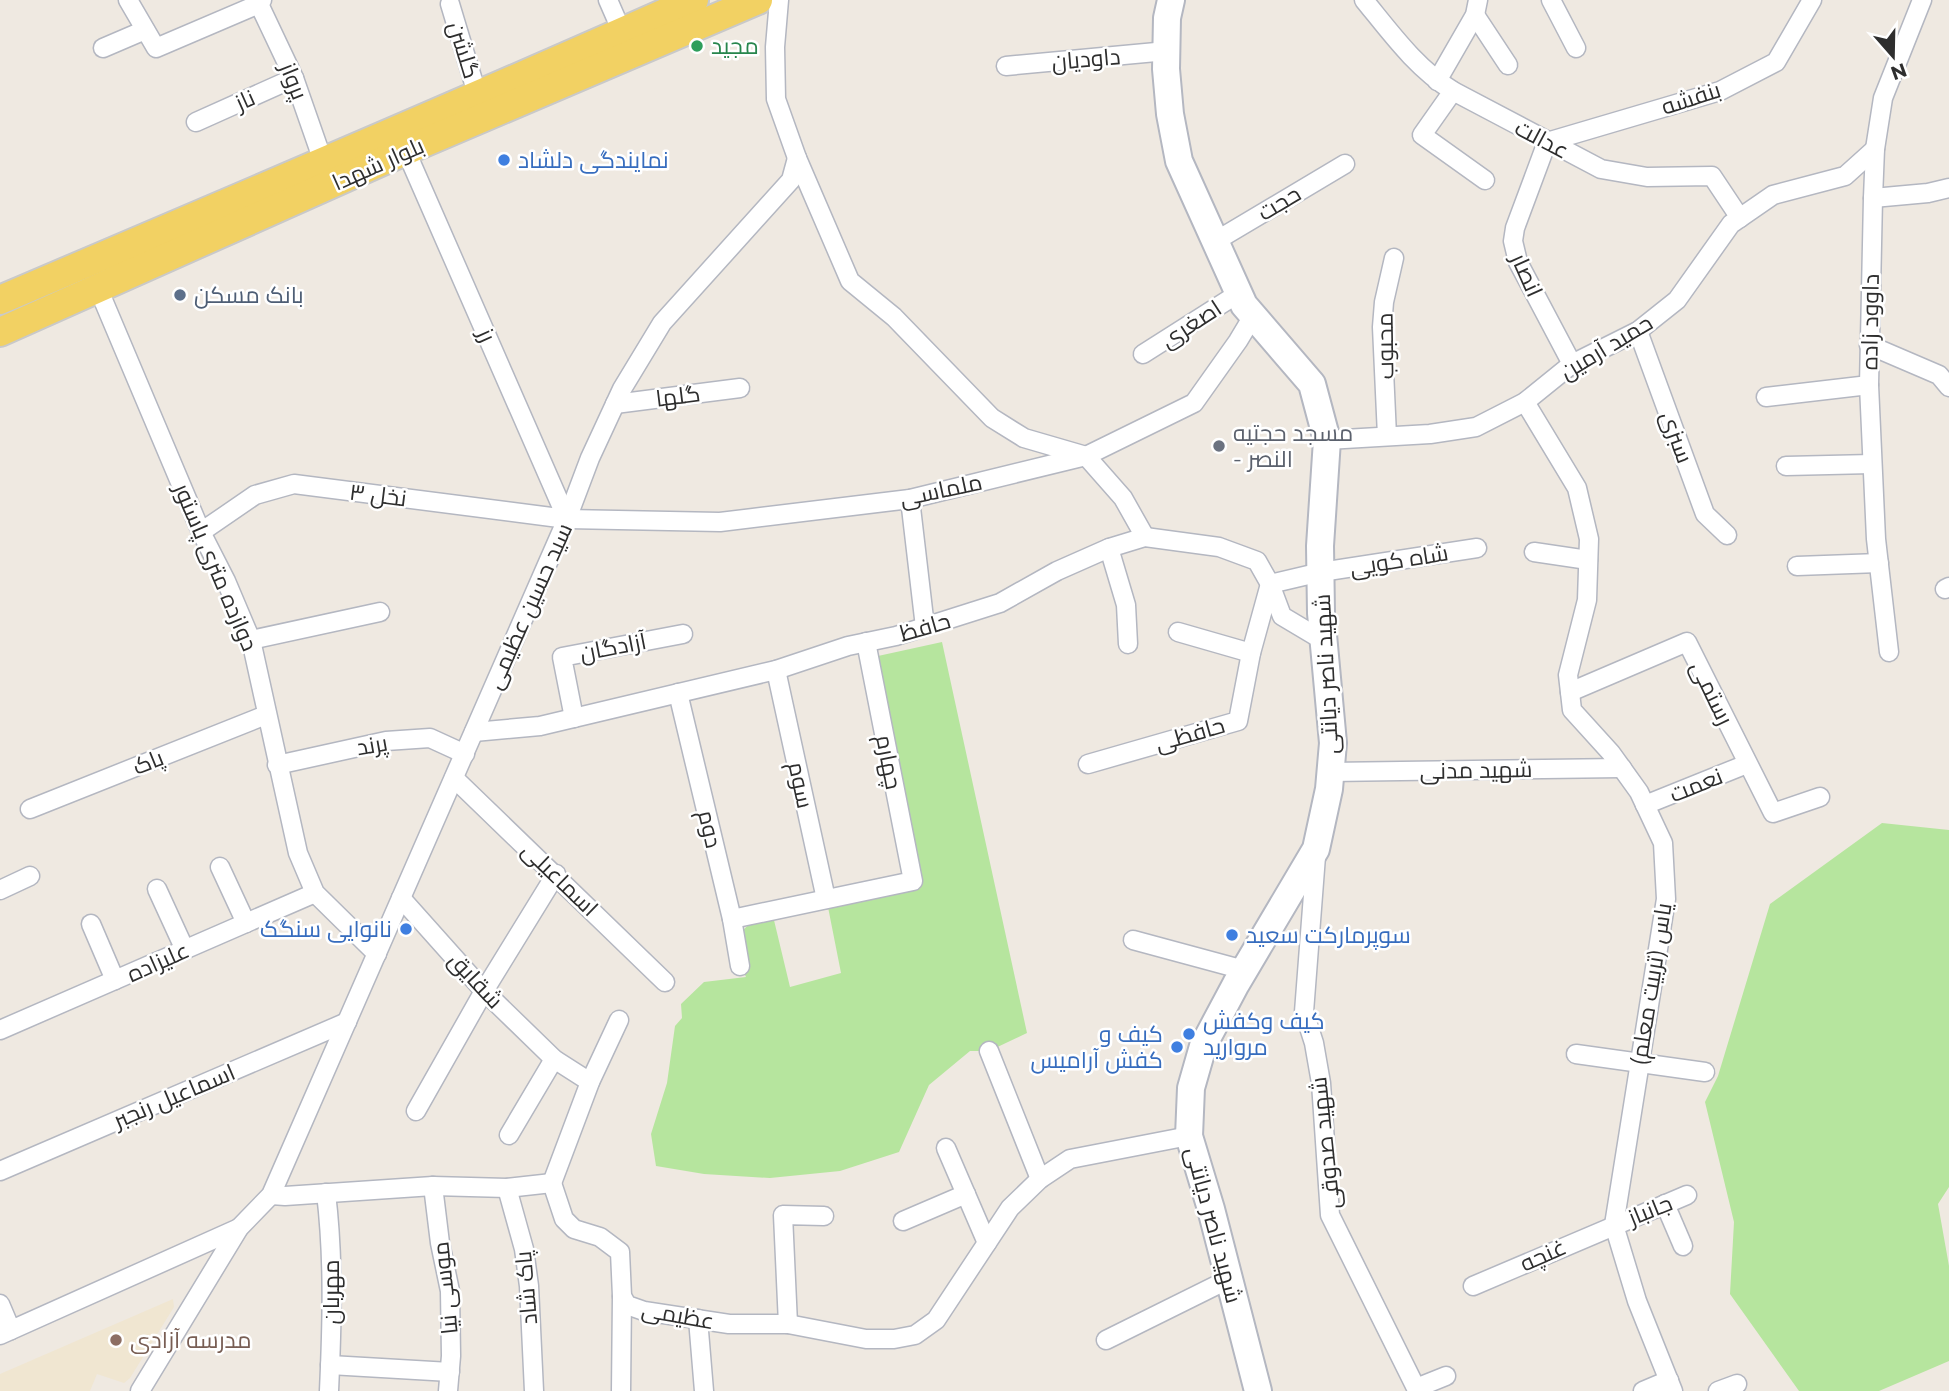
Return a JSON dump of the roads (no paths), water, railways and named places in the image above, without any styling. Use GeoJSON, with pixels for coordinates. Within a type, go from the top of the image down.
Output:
{"type":"FeatureCollection","features":[{"type":"Feature","properties":{"kind":"main road","name":"بلوار شهدا"},"geometry":{"type":"LineString","coordinates":[[0,300],[478,97],[694,0]]}},
{"type":"Feature","properties":{"kind":"main road","name":"بلوار شهدا"},"geometry":{"type":"LineString","coordinates":[[0,332],[406,151],[758,0]]}},
{"type":"Feature","properties":{"kind":"main road","name":"شهید ناصر دیانتی"},"geometry":{"type":"LineString","coordinates":[[1171,0],[1167,18],[1170,114],[1179,161],[1239,293],[1253,316],[1312,384],[1328,440],[1320,546],[1324,641],[1333,743],[1316,849],[1244,970],[1203,1046],[1191,1088],[1189,1136],[1211,1209],[1258,1391]]}},
{"type":"Feature","properties":{"kind":"street"},"geometry":{"type":"LineString","coordinates":[[128,0],[156,48],[261,2]]}},
{"type":"Feature","properties":{"kind":"street"},"geometry":{"type":"LineString","coordinates":[[608,0],[622,32]]}},
{"type":"Feature","properties":{"kind":"street"},"geometry":{"type":"LineString","coordinates":[[779,0],[775,47],[776,99],[797,158],[850,281],[894,317],[992,418],[1024,438],[1086,456],[1122,498],[1145,537]]}},
{"type":"Feature","properties":{"kind":"street","name":"عدالت"},"geometry":{"type":"LineString","coordinates":[[1364,0],[1409,55],[1445,86],[1601,169],[1647,177],[1712,176],[1740,218]]}},
{"type":"Feature","properties":{"kind":"street"},"geometry":{"type":"LineString","coordinates":[[1551,0],[1576,48]]}},
{"type":"Feature","properties":{"kind":"street","name":"داوود زاده"},"geometry":{"type":"LineString","coordinates":[[1889,652],[1879,563],[1869,385],[1875,149],[1883,98],[1922,0]]}},
{"type":"Feature","properties":{"kind":"street","name":"پرواز"},"geometry":{"type":"LineString","coordinates":[[261,2],[294,78],[323,161]]}},
{"type":"Feature","properties":{"kind":"street","name":"گلشن"},"geometry":{"type":"LineString","coordinates":[[450,4],[478,97]]}},
{"type":"Feature","properties":{"kind":"street","name":"بنفشه"},"geometry":{"type":"LineString","coordinates":[[1547,142],[1720,91],[1776,62],[1809,6]]}},
{"type":"Feature","properties":{"kind":"street"},"geometry":{"type":"LineString","coordinates":[[1477,7],[1422,135],[1485,180]]}},
{"type":"Feature","properties":{"kind":"street"},"geometry":{"type":"LineString","coordinates":[[1477,7],[1508,65]]}},
{"type":"Feature","properties":{"kind":"street"},"geometry":{"type":"LineString","coordinates":[[103,48],[145,30]]}},
{"type":"Feature","properties":{"kind":"street","name":"داودیان"},"geometry":{"type":"LineString","coordinates":[[1006,66],[1167,51]]}},
{"type":"Feature","properties":{"kind":"street","name":"ناز"},"geometry":{"type":"LineString","coordinates":[[196,122],[294,78]]}},
{"type":"Feature","properties":{"kind":"street","name":"انصار"},"geometry":{"type":"LineString","coordinates":[[1547,142],[1515,228],[1513,241],[1518,262],[1572,364]]}},
{"type":"Feature","properties":{"kind":"street","name":"حمید آرمین"},"geometry":{"type":"LineString","coordinates":[[1328,440],[1430,434],[1475,427],[1525,402],[1572,364],[1638,331],[1677,300],[1731,224],[1773,195],[1845,176],[1875,149]]}},
{"type":"Feature","properties":{"kind":"street","name":"رز"},"geometry":{"type":"LineString","coordinates":[[406,151],[568,519]]}},
{"type":"Feature","properties":{"kind":"street","name":"سید حسین عظیمی"},"geometry":{"type":"LineString","coordinates":[[239,1228],[271,1195],[568,519],[590,458],[615,404],[662,323],[791,180],[797,158]]}},
{"type":"Feature","properties":{"kind":"street","name":"حجت"},"geometry":{"type":"LineString","coordinates":[[1214,242],[1345,164]]}},
{"type":"Feature","properties":{"kind":"street"},"geometry":{"type":"LineString","coordinates":[[1873,198],[1928,193],[1949,188]]}},
{"type":"Feature","properties":{"kind":"street","name":"محبوب"},"geometry":{"type":"LineString","coordinates":[[1387,436],[1382,327],[1384,302],[1394,258]]}},
{"type":"Feature","properties":{"kind":"street","name":"دوازده متری پاستور"},"geometry":{"type":"LineString","coordinates":[[98,288],[201,532],[226,581],[251,640],[298,853],[315,893],[377,954]]}},
{"type":"Feature","properties":{"kind":"street","name":"اصغری"},"geometry":{"type":"LineString","coordinates":[[1143,354],[1239,293]]}},
{"type":"Feature","properties":{"kind":"street","name":"ملماسی"},"geometry":{"type":"LineString","coordinates":[[568,519],[720,522],[910,499],[1086,456],[1194,403],[1253,316]]}},
{"type":"Feature","properties":{"kind":"street","name":"سبزی"},"geometry":{"type":"LineString","coordinates":[[1638,331],[1705,514],[1727,536]]}},
{"type":"Feature","properties":{"kind":"street"},"geometry":{"type":"LineString","coordinates":[[1869,345],[1939,375],[1949,387]]}},
{"type":"Feature","properties":{"kind":"street"},"geometry":{"type":"LineString","coordinates":[[1766,397],[1869,385]]}},
{"type":"Feature","properties":{"kind":"street","name":"گلها"},"geometry":{"type":"LineString","coordinates":[[615,404],[740,388]]}},
{"type":"Feature","properties":{"kind":"street","name":"یاس (تربیت معلم)"},"geometry":{"type":"LineString","coordinates":[[1525,402],[1577,488],[1589,539],[1587,600],[1568,675],[1572,710],[1622,768],[1645,805],[1662,843],[1666,899],[1614,1225],[1637,1301],[1671,1385]]}},
{"type":"Feature","properties":{"kind":"street"},"geometry":{"type":"LineString","coordinates":[[1786,466],[1872,464]]}},
{"type":"Feature","properties":{"kind":"street","name":"نخل ۳"},"geometry":{"type":"LineString","coordinates":[[201,532],[255,495],[294,484],[568,519]]}},
{"type":"Feature","properties":{"kind":"street"},"geometry":{"type":"LineString","coordinates":[[910,499],[925,627]]}},
{"type":"Feature","properties":{"kind":"street","name":"حافظ"},"geometry":{"type":"LineString","coordinates":[[474,732],[540,726],[776,670],[925,627],[1000,603],[1058,571],[1109,548],[1145,537],[1219,547],[1257,561],[1270,584],[1282,616],[1324,641]]}},
{"type":"Feature","properties":{"kind":"street"},"geometry":{"type":"LineString","coordinates":[[1109,548],[1126,604],[1128,644]]}},
{"type":"Feature","properties":{"kind":"street","name":"شاه کویی"},"geometry":{"type":"LineString","coordinates":[[1270,584],[1321,572],[1477,548]]}},
{"type":"Feature","properties":{"kind":"street"},"geometry":{"type":"LineString","coordinates":[[1534,552],[1588,560]]}},
{"type":"Feature","properties":{"kind":"street"},"geometry":{"type":"LineString","coordinates":[[1797,566],[1879,563]]}},
{"type":"Feature","properties":{"kind":"street","name":"حافظی"},"geometry":{"type":"LineString","coordinates":[[1088,764],[1238,720],[1251,653],[1270,584]]}},
{"type":"Feature","properties":{"kind":"street"},"geometry":{"type":"LineString","coordinates":[[251,640],[380,612]]}},
{"type":"Feature","properties":{"kind":"street"},"geometry":{"type":"LineString","coordinates":[[1178,632],[1251,653]]}},
{"type":"Feature","properties":{"kind":"street","name":"آزادگان"},"geometry":{"type":"LineString","coordinates":[[574,718],[562,657],[683,634]]}},
{"type":"Feature","properties":{"kind":"street","name":"چهارم"},"geometry":{"type":"LineString","coordinates":[[826,899],[913,881],[866,642]]}},
{"type":"Feature","properties":{"kind":"street","name":"رستمی"},"geometry":{"type":"LineString","coordinates":[[1570,692],[1687,642],[1773,813],[1820,797]]}},
{"type":"Feature","properties":{"kind":"street","name":"سوم"},"geometry":{"type":"LineString","coordinates":[[776,670],[826,899]]}},
{"type":"Feature","properties":{"kind":"street","name":"دوم"},"geometry":{"type":"LineString","coordinates":[[678,693],[732,919],[740,966]]}},
{"type":"Feature","properties":{"kind":"street","name":"پاک"},"geometry":{"type":"LineString","coordinates":[[30,809],[266,715]]}},
{"type":"Feature","properties":{"kind":"street","name":"پرند"},"geometry":{"type":"LineString","coordinates":[[277,765],[386,741],[430,738],[465,754]]}},
{"type":"Feature","properties":{"kind":"street","name":"نعمت"},"geometry":{"type":"LineString","coordinates":[[1645,805],[1747,764]]}},
{"type":"Feature","properties":{"kind":"street","name":"شهید مدنی"},"geometry":{"type":"LineString","coordinates":[[1330,772],[1622,768]]}},
{"type":"Feature","properties":{"kind":"street","name":"اسماعیلی"},"geometry":{"type":"LineString","coordinates":[[454,778],[665,982]]}},
{"type":"Feature","properties":{"kind":"street","name":"شهید صدوقی"},"geometry":{"type":"LineString","coordinates":[[1316,849],[1304,1012],[1314,1043],[1321,1083],[1330,1215],[1416,1388],[1446,1376]]}},
{"type":"Feature","properties":{"kind":"street"},"geometry":{"type":"LineString","coordinates":[[220,867],[246,923]]}},
{"type":"Feature","properties":{"kind":"street"},"geometry":{"type":"LineString","coordinates":[[416,1111],[484,990],[555,874]]}},
{"type":"Feature","properties":{"kind":"street"},"geometry":{"type":"LineString","coordinates":[[0,890],[30,876]]}},
{"type":"Feature","properties":{"kind":"street"},"geometry":{"type":"LineString","coordinates":[[157,889],[185,950]]}},
{"type":"Feature","properties":{"kind":"street","name":"علیزاده"},"geometry":{"type":"LineString","coordinates":[[0,1030],[315,893]]}},
{"type":"Feature","properties":{"kind":"street","name":"شقایق"},"geometry":{"type":"LineString","coordinates":[[401,898],[484,990],[554,1059],[590,1082]]}},
{"type":"Feature","properties":{"kind":"street"},"geometry":{"type":"LineString","coordinates":[[732,919],[826,899]]}},
{"type":"Feature","properties":{"kind":"street"},"geometry":{"type":"LineString","coordinates":[[91,924],[116,980]]}},
{"type":"Feature","properties":{"kind":"street"},"geometry":{"type":"LineString","coordinates":[[1133,940],[1244,970]]}},
{"type":"Feature","properties":{"kind":"street"},"geometry":{"type":"LineString","coordinates":[[271,1195],[433,1186],[507,1188],[552,1183],[590,1082],[619,1020]]}},
{"type":"Feature","properties":{"kind":"street","name":"اسماعیل رنجبر"},"geometry":{"type":"LineString","coordinates":[[0,1171],[347,1022]]}},
{"type":"Feature","properties":{"kind":"street"},"geometry":{"type":"LineString","coordinates":[[989,1051],[1040,1179]]}},
{"type":"Feature","properties":{"kind":"street"},"geometry":{"type":"LineString","coordinates":[[1576,1054],[1705,1072]]}},
{"type":"Feature","properties":{"kind":"street"},"geometry":{"type":"LineString","coordinates":[[509,1135],[554,1059]]}},
{"type":"Feature","properties":{"kind":"street"},"geometry":{"type":"LineString","coordinates":[[987,1243],[1010,1208],[1040,1179],[1070,1159],[1189,1136]]}},
{"type":"Feature","properties":{"kind":"street"},"geometry":{"type":"LineString","coordinates":[[946,1148],[987,1243]]}},
{"type":"Feature","properties":{"kind":"street","name":"عظیمی"},"geometry":{"type":"LineString","coordinates":[[552,1183],[564,1219],[574,1229],[600,1237],[620,1252],[622,1296],[627,1305],[644,1311],[729,1324],[788,1324],[866,1339],[894,1339],[915,1335],[936,1320],[987,1243]]}},
{"type":"Feature","properties":{"kind":"street","name":"موسی نیا"},"geometry":{"type":"LineString","coordinates":[[433,1186],[440,1243],[450,1291],[448,1391]]}},
{"type":"Feature","properties":{"kind":"street","name":"پاک شاد"},"geometry":{"type":"LineString","coordinates":[[507,1188],[524,1249],[529,1286],[534,1391]]}},
{"type":"Feature","properties":{"kind":"street","name":"مهربان"},"geometry":{"type":"LineString","coordinates":[[326,1192],[332,1290],[328,1391]]}},
{"type":"Feature","properties":{"kind":"street"},"geometry":{"type":"LineString","coordinates":[[903,1221],[966,1194]]}},
{"type":"Feature","properties":{"kind":"street","name":"جانباز"},"geometry":{"type":"LineString","coordinates":[[1614,1225],[1686,1195]]}},
{"type":"Feature","properties":{"kind":"street"},"geometry":{"type":"LineString","coordinates":[[1665,1204],[1683,1246]]}},
{"type":"Feature","properties":{"kind":"street"},"geometry":{"type":"LineString","coordinates":[[788,1324],[783,1214],[824,1216]]}},
{"type":"Feature","properties":{"kind":"street","name":"غنچه"},"geometry":{"type":"LineString","coordinates":[[1473,1286],[1614,1225]]}},
{"type":"Feature","properties":{"kind":"street"},"geometry":{"type":"LineString","coordinates":[[0,1304],[6,1332],[239,1228]]}},
{"type":"Feature","properties":{"kind":"street"},"geometry":{"type":"LineString","coordinates":[[140,1391],[239,1228]]}},
{"type":"Feature","properties":{"kind":"street"},"geometry":{"type":"LineString","coordinates":[[1106,1340],[1229,1279]]}},
{"type":"Feature","properties":{"kind":"street"},"geometry":{"type":"LineString","coordinates":[[621,1391],[622,1296]]}},
{"type":"Feature","properties":{"kind":"street"},"geometry":{"type":"LineString","coordinates":[[698,1319],[704,1391]]}},
{"type":"Feature","properties":{"kind":"street"},"geometry":{"type":"LineString","coordinates":[[330,1365],[450,1372]]}},
{"type":"Feature","properties":{"kind":"street"},"geometry":{"type":"LineString","coordinates":[[1718,1391],[1737,1384]]}},
{"type":"Feature","properties":{"kind":"street"},"geometry":{"type":"LineString","coordinates":[[1643,1391],[1671,1385]]}},
{"type":"Feature","properties":{"kind":"place","name":"مجید"},"geometry":{"type":"Point","coordinates":[697,46]}},
{"type":"Feature","properties":{"kind":"place","name":"نمایندگی دلشاد"},"geometry":{"type":"Point","coordinates":[504,160]}},
{"type":"Feature","properties":{"kind":"place","name":"بانک مسکن"},"geometry":{"type":"Point","coordinates":[180,295]}},
{"type":"Feature","properties":{"kind":"place","name":"مسجد حجتیه - النصر"},"geometry":{"type":"Point","coordinates":[1219,446]}},
{"type":"Feature","properties":{"kind":"place","name":"نانوایی سنگک"},"geometry":{"type":"Point","coordinates":[406,929]}},
{"type":"Feature","properties":{"kind":"place","name":"سوپرمارکت سعید"},"geometry":{"type":"Point","coordinates":[1232,935]}},
{"type":"Feature","properties":{"kind":"place","name":"کیف و‌کفش مروارید"},"geometry":{"type":"Point","coordinates":[1189,1034]}},
{"type":"Feature","properties":{"kind":"place","name":"کیف و‌ کفش آرامیس"},"geometry":{"type":"Point","coordinates":[1177,1047]}},
{"type":"Feature","properties":{"kind":"place","name":"مدرسه آزادی"},"geometry":{"type":"Point","coordinates":[116,1340]}}]}
